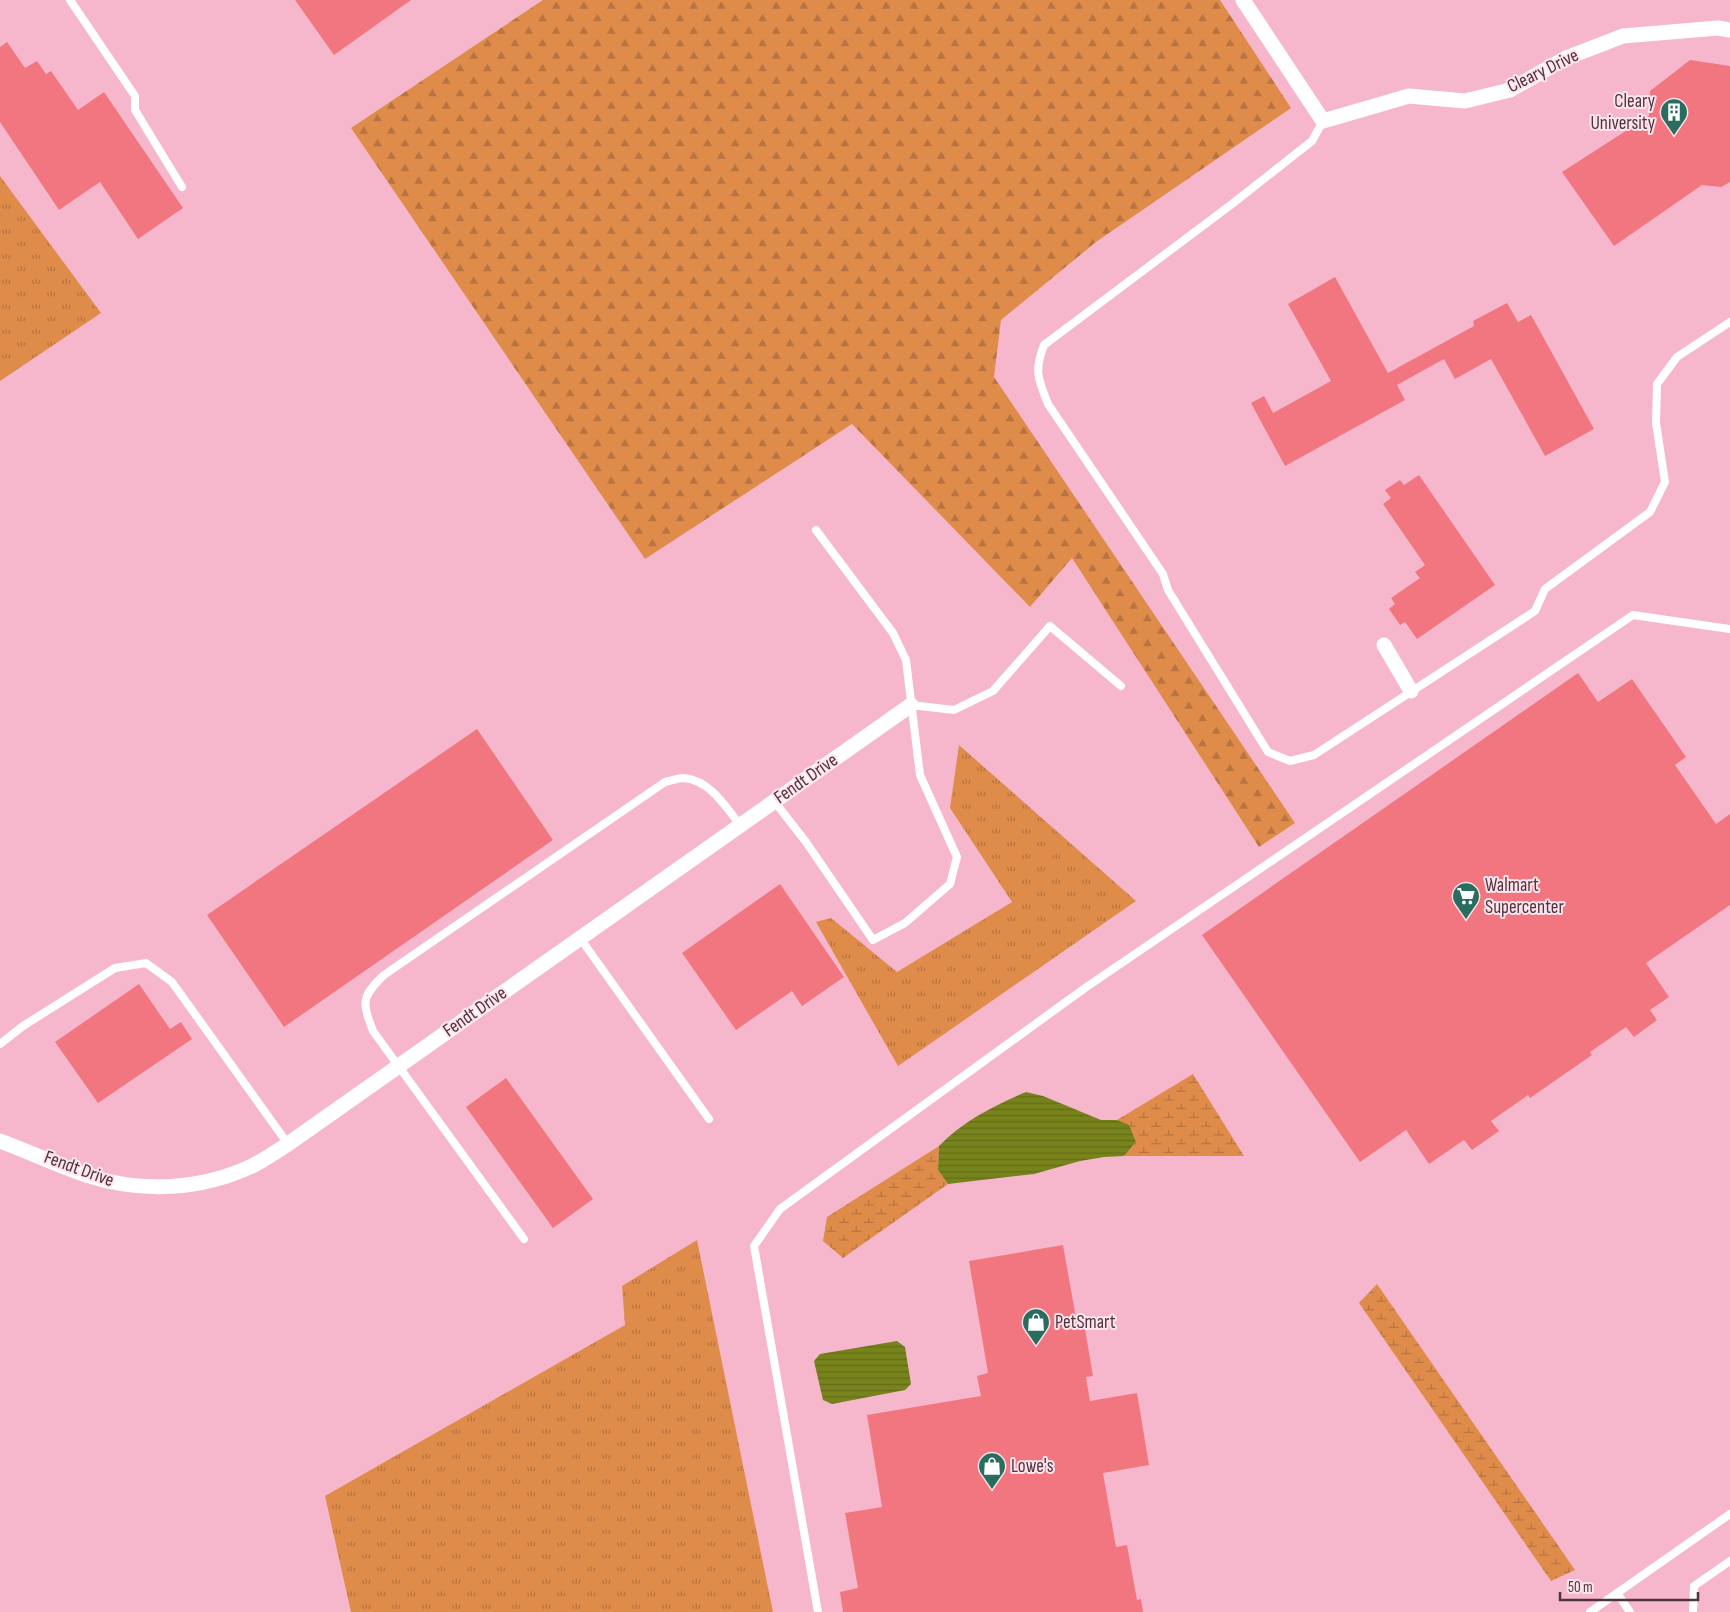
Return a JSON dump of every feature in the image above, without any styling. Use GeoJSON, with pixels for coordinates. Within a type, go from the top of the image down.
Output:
{"type":"FeatureCollection","features":[{"type":"Feature","properties":{"kind":"street"},"geometry":{"type":"LineString","coordinates":[[1243,0],[1323,122]]}},
{"type":"Feature","properties":{"kind":"street","name":"Cleary Drive"},"geometry":{"type":"LineString","coordinates":[[1323,122],[1408,96],[1465,101],[1510,90],[1566,58],[1623,36],[1718,28],[1730,30]]}},
{"type":"Feature","properties":{"kind":"street"},"geometry":{"type":"LineString","coordinates":[[1384,645],[1411,691]]}},
{"type":"Feature","properties":{"kind":"street","name":"Fendt Drive"},"geometry":{"type":"LineString","coordinates":[[0,1141],[88,1176],[122,1185],[156,1187],[192,1185],[252,1166],[288,1144],[911,705]]}},
{"type":"Feature","properties":{"kind":"lane"},"geometry":{"type":"LineString","coordinates":[[70,0],[135,96],[135,110],[182,187]]}},
{"type":"Feature","properties":{"kind":"lane"},"geometry":{"type":"LineString","coordinates":[[1323,122],[1312,142],[1044,345],[1038,363],[1039,382],[1048,404],[1163,574],[1168,590],[1268,752],[1290,761],[1314,755],[1534,611],[1545,589],[1650,512],[1665,482],[1656,423],[1657,384],[1677,357],[1730,322]]}},
{"type":"Feature","properties":{"kind":"lane"},"geometry":{"type":"LineString","coordinates":[[774,802],[806,842],[873,940],[905,923],[950,884],[957,858],[920,775],[906,660],[893,634],[816,530]]}},
{"type":"Feature","properties":{"kind":"lane"},"geometry":{"type":"LineString","coordinates":[[818,1612],[754,1246],[780,1209],[1085,988],[1633,615],[1730,629]]}},
{"type":"Feature","properties":{"kind":"lane"},"geometry":{"type":"LineString","coordinates":[[911,705],[954,710],[993,691],[1050,626],[1121,686]]}},
{"type":"Feature","properties":{"kind":"lane"},"geometry":{"type":"LineString","coordinates":[[524,1238],[373,1031],[365,1009],[368,990],[384,975],[665,782],[683,778],[702,783],[717,796],[740,825]]}},
{"type":"Feature","properties":{"kind":"lane"},"geometry":{"type":"LineString","coordinates":[[580,938],[709,1120]]}},
{"type":"Feature","properties":{"kind":"lane"},"geometry":{"type":"LineString","coordinates":[[0,1044],[23,1026],[114,968],[146,964],[172,982],[288,1144]]}},
{"type":"Feature","properties":{"kind":"lane"},"geometry":{"type":"LineString","coordinates":[[1590,1612],[1730,1514]]}},
{"type":"Feature","properties":{"kind":"lane"},"geometry":{"type":"LineString","coordinates":[[1693,1612],[1694,1586],[1730,1561]]}},
{"type":"Feature","properties":{"kind":"lane"},"geometry":{"type":"LineString","coordinates":[[1617,1593],[1630,1612]]}},
{"type":"Feature","properties":{"kind":"green space"},"geometry":{"type":"Polygon","coordinates":[[[543,0],[1220,0],[1291,108],[1096,242],[1001,320],[994,377],[1295,823],[1259,847],[1072,558],[1030,607],[852,424],[645,559],[351,128],[543,0]]]}},
{"type":"Feature","properties":{"kind":"green space"},"geometry":{"type":"Polygon","coordinates":[[[0,176],[101,313],[0,381],[0,176]]]}},
{"type":"Feature","properties":{"kind":"green space"},"geometry":{"type":"Polygon","coordinates":[[[959,745],[1136,901],[898,1066],[816,922],[831,918],[897,972],[1012,902],[950,808],[959,745]]]}},
{"type":"Feature","properties":{"kind":"green space"},"geometry":{"type":"Polygon","coordinates":[[[1193,1074],[1244,1156],[1124,1156],[1136,1142],[1117,1120],[1193,1074]]]}},
{"type":"Feature","properties":{"kind":"green space"},"geometry":{"type":"Polygon","coordinates":[[[939,1146],[938,1170],[948,1184],[843,1258],[823,1241],[827,1217],[939,1146]]]}},
{"type":"Feature","properties":{"kind":"green space"},"geometry":{"type":"Polygon","coordinates":[[[697,1240],[773,1612],[351,1612],[325,1496],[625,1325],[622,1286],[697,1240]]]}},
{"type":"Feature","properties":{"kind":"green space"},"geometry":{"type":"Polygon","coordinates":[[[1377,1284],[1575,1570],[1551,1581],[1359,1303],[1377,1284]]]}},
{"type":"Feature","properties":{"kind":"shaded area"},"geometry":{"type":"Polygon","coordinates":[[[1026,1092],[1043,1096],[1101,1120],[1117,1120],[1129,1125],[1136,1142],[1124,1156],[1080,1161],[1034,1174],[948,1184],[938,1170],[939,1146],[958,1129],[980,1114],[1026,1092]]]}},
{"type":"Feature","properties":{"kind":"shaded area"},"geometry":{"type":"Polygon","coordinates":[[[897,1341],[905,1347],[911,1384],[905,1390],[832,1404],[823,1400],[814,1361],[820,1354],[897,1341]]]}},
{"type":"Feature","properties":{"kind":"building"},"geometry":{"type":"Polygon","coordinates":[[[295,0],[411,0],[334,55],[295,0]]]}},
{"type":"Feature","properties":{"kind":"building"},"geometry":{"type":"Polygon","coordinates":[[[7,42],[25,68],[37,61],[46,74],[51,71],[78,110],[104,92],[183,208],[138,239],[100,182],[59,210],[0,122],[0,47],[7,42]]]}},
{"type":"Feature","properties":{"kind":"building","name":"Cleary University"},"geometry":{"type":"Polygon","coordinates":[[[1690,60],[1730,66],[1730,182],[1721,187],[1702,185],[1614,246],[1562,172],[1649,116],[1650,91],[1690,60]]]}},
{"type":"Feature","properties":{"kind":"building"},"geometry":{"type":"Polygon","coordinates":[[[1335,277],[1388,373],[1474,326],[1473,321],[1507,303],[1518,322],[1531,315],[1594,429],[1545,456],[1491,359],[1455,379],[1444,359],[1397,385],[1405,400],[1285,466],[1251,403],[1264,396],[1273,413],[1331,381],[1288,304],[1335,277]]]}},
{"type":"Feature","properties":{"kind":"building"},"geometry":{"type":"Polygon","coordinates":[[[1419,475],[1495,585],[1417,639],[1405,622],[1400,625],[1389,609],[1395,604],[1391,598],[1420,578],[1415,572],[1425,565],[1383,504],[1391,498],[1385,490],[1400,480],[1404,485],[1419,475]]]}},
{"type":"Feature","properties":{"kind":"building","name":"Walmart Supercenter"},"geometry":{"type":"Polygon","coordinates":[[[1578,673],[1598,702],[1632,679],[1686,757],[1675,765],[1716,824],[1730,814],[1730,905],[1646,963],[1669,997],[1650,1010],[1657,1020],[1634,1037],[1626,1027],[1590,1052],[1592,1055],[1530,1098],[1528,1095],[1491,1121],[1499,1131],[1472,1150],[1464,1140],[1429,1164],[1406,1130],[1360,1162],[1202,935],[1578,673]]]}},
{"type":"Feature","properties":{"kind":"building"},"geometry":{"type":"Polygon","coordinates":[[[477,729],[553,840],[284,1027],[207,915],[477,729]]]}},
{"type":"Feature","properties":{"kind":"building"},"geometry":{"type":"Polygon","coordinates":[[[780,884],[844,977],[802,1006],[792,991],[736,1030],[682,953],[780,884]]]}},
{"type":"Feature","properties":{"kind":"building"},"geometry":{"type":"Polygon","coordinates":[[[139,984],[170,1029],[181,1022],[192,1039],[98,1103],[55,1042],[139,984]]]}},
{"type":"Feature","properties":{"kind":"building"},"geometry":{"type":"Polygon","coordinates":[[[506,1078],[593,1199],[553,1228],[466,1107],[506,1078]]]}},
{"type":"Feature","properties":{"kind":"building","name":"Lowe's"},"geometry":{"type":"Polygon","coordinates":[[[1063,1245],[1076,1318],[1083,1317],[1093,1376],[1086,1377],[1090,1401],[1137,1393],[1149,1465],[1103,1473],[1116,1547],[1127,1545],[1137,1600],[1141,1599],[1143,1612],[843,1612],[840,1592],[858,1588],[845,1513],[882,1507],[867,1415],[981,1396],[977,1376],[988,1373],[969,1261],[1063,1245]]]}},
{"type":"Feature","properties":{"kind":"place","name":"Cleary University"},"geometry":{"type":"Point","coordinates":[1674,136]}},
{"type":"Feature","properties":{"kind":"place","name":"Walmart Supercenter"},"geometry":{"type":"Point","coordinates":[1466,920]}},
{"type":"Feature","properties":{"kind":"place","name":"PetSmart"},"geometry":{"type":"Point","coordinates":[1036,1346]}},
{"type":"Feature","properties":{"kind":"place","name":"Lowe's"},"geometry":{"type":"Point","coordinates":[992,1490]}}]}
